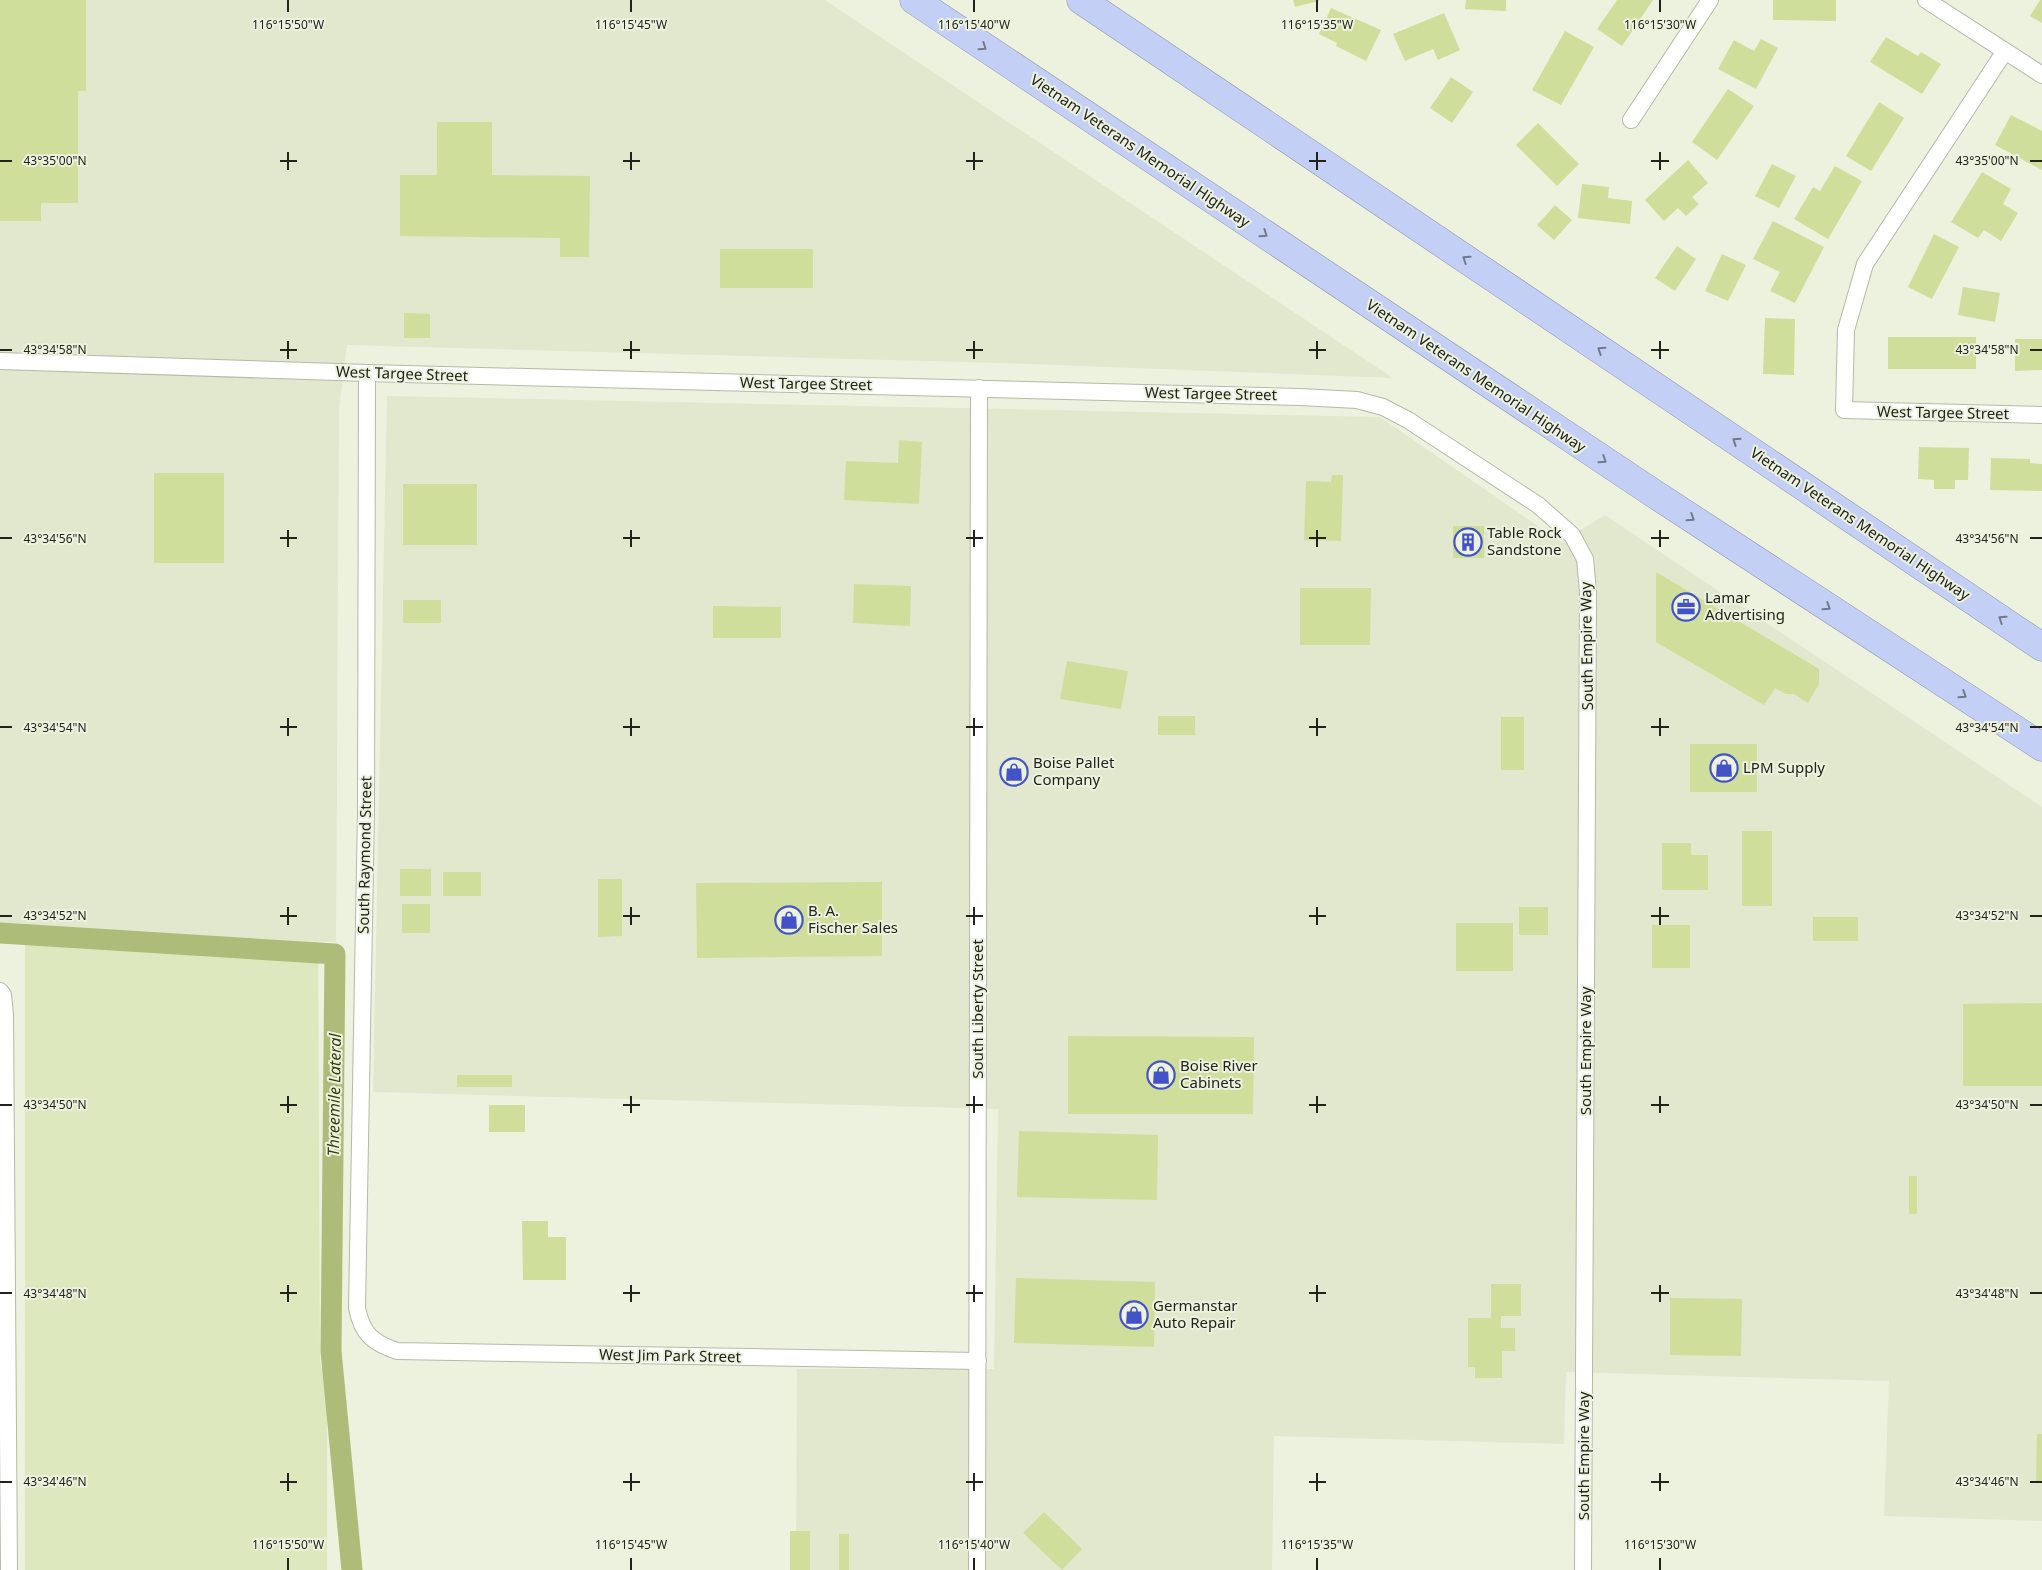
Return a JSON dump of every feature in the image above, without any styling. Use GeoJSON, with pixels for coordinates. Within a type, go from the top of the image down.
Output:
{"type":"FeatureCollection","features":[{"type":"Feature","properties":{"kind":"highway","name":"Vietnam Veterans Memorial Highway"},"geometry":{"type":"LineString","coordinates":[[914,0],[1650,491],[2042,747]]}},
{"type":"Feature","properties":{"kind":"highway","name":"Vietnam Veterans Memorial Highway"},"geometry":{"type":"LineString","coordinates":[[1081,0],[2042,646]]}},
{"type":"Feature","properties":{"kind":"street"},"geometry":{"type":"LineString","coordinates":[[1632,120],[1710,0]]}},
{"type":"Feature","properties":{"kind":"street"},"geometry":{"type":"LineString","coordinates":[[1926,0],[2042,76]]}},
{"type":"Feature","properties":{"kind":"street","name":"West Targee Street"},"geometry":{"type":"LineString","coordinates":[[2005,51],[1865,264],[1846,330],[1844,410],[2042,415]]}},
{"type":"Feature","properties":{"kind":"street","name":"West Targee Street"},"geometry":{"type":"LineString","coordinates":[[0,361],[1357,400],[1382,407],[1408,420],[1538,505],[1572,535]]}},
{"type":"Feature","properties":{"kind":"street","name":"South Raymond Street"},"geometry":{"type":"LineString","coordinates":[[367,373],[366,811],[357,1308],[360,1321],[367,1334]]}},
{"type":"Feature","properties":{"kind":"street","name":"South Liberty Street"},"geometry":{"type":"LineString","coordinates":[[977,1570],[979,388]]}},
{"type":"Feature","properties":{"kind":"street","name":"South Empire Way"},"geometry":{"type":"LineString","coordinates":[[1572,535],[1584,559],[1588,592],[1583,1570]]}},
{"type":"Feature","properties":{"kind":"street"},"geometry":{"type":"LineString","coordinates":[[0,991],[3,995],[5,1014],[9,1570]]}},
{"type":"Feature","properties":{"kind":"street","name":"West Jim Park Street"},"geometry":{"type":"LineString","coordinates":[[367,1334],[380,1345],[398,1351],[978,1361]]}},
{"type":"Feature","properties":{"kind":"shaded area"},"geometry":{"type":"Polygon","coordinates":[[[0,0],[825,0],[1393,378],[1001,363],[347,345],[339,410],[336,942],[0,935],[0,0]]]}},
{"type":"Feature","properties":{"kind":"shaded area"},"geometry":{"type":"Polygon","coordinates":[[[387,396],[1380,417],[1561,542],[1605,515],[2042,807],[2042,1521],[1884,1516],[1889,1381],[1566,1372],[1564,1444],[1274,1436],[1272,1570],[796,1570],[797,1369],[994,1369],[998,1109],[373,1092],[387,396]]]}},
{"type":"Feature","properties":{"kind":"shaded area"},"geometry":{"type":"Polygon","coordinates":[[[25,935],[318,942],[320,1361],[327,1389],[327,1570],[25,1570],[25,935]]]}},
{"type":"Feature","properties":{"kind":"building"},"geometry":{"type":"Polygon","coordinates":[[[0,0],[86,0],[86,91],[78,91],[78,203],[41,203],[41,221],[0,221],[0,0]]]}},
{"type":"Feature","properties":{"kind":"building"},"geometry":{"type":"Polygon","coordinates":[[[1293,0],[1319,0],[1319,1],[1295,7],[1293,0]]]}},
{"type":"Feature","properties":{"kind":"building"},"geometry":{"type":"Polygon","coordinates":[[[1466,0],[1506,0],[1506,11],[1465,9],[1466,0]]]}},
{"type":"Feature","properties":{"kind":"building"},"geometry":{"type":"Polygon","coordinates":[[[1617,0],[1653,0],[1622,46],[1597,29],[1617,0]]]}},
{"type":"Feature","properties":{"kind":"building"},"geometry":{"type":"Polygon","coordinates":[[[1773,0],[1836,0],[1836,21],[1773,20],[1773,0]]]}},
{"type":"Feature","properties":{"kind":"building"},"geometry":{"type":"Polygon","coordinates":[[[2040,0],[2042,0],[2042,23],[2030,16],[2040,0]]]}},
{"type":"Feature","properties":{"kind":"building"},"geometry":{"type":"Polygon","coordinates":[[[1331,8],[1381,30],[1366,61],[1336,46],[1337,43],[1319,34],[1331,8]]]}},
{"type":"Feature","properties":{"kind":"building"},"geometry":{"type":"Polygon","coordinates":[[[1444,13],[1460,50],[1438,60],[1433,49],[1405,61],[1393,34],[1444,13]]]}},
{"type":"Feature","properties":{"kind":"building"},"geometry":{"type":"Polygon","coordinates":[[[1565,31],[1594,47],[1561,105],[1532,90],[1565,31]]]}},
{"type":"Feature","properties":{"kind":"building"},"geometry":{"type":"Polygon","coordinates":[[[1886,37],[1918,56],[1921,52],[1941,64],[1922,94],[1870,62],[1886,37]]]}},
{"type":"Feature","properties":{"kind":"building"},"geometry":{"type":"Polygon","coordinates":[[[1761,39],[1778,48],[1756,89],[1718,69],[1734,40],[1754,51],[1761,39]]]}},
{"type":"Feature","properties":{"kind":"building"},"geometry":{"type":"Polygon","coordinates":[[[1451,77],[1473,92],[1452,123],[1430,108],[1451,77]]]}},
{"type":"Feature","properties":{"kind":"building"},"geometry":{"type":"Polygon","coordinates":[[[1728,89],[1754,106],[1717,160],[1692,142],[1728,89]]]}},
{"type":"Feature","properties":{"kind":"building"},"geometry":{"type":"Polygon","coordinates":[[[1879,102],[1904,118],[1871,171],[1846,156],[1879,102]]]}},
{"type":"Feature","properties":{"kind":"building"},"geometry":{"type":"Polygon","coordinates":[[[2011,115],[2042,131],[2042,170],[1995,145],[2011,115]]]}},
{"type":"Feature","properties":{"kind":"building"},"geometry":{"type":"Polygon","coordinates":[[[437,122],[492,122],[492,175],[590,176],[589,257],[560,257],[560,238],[400,236],[400,175],[437,175],[437,122]]]}},
{"type":"Feature","properties":{"kind":"building"},"geometry":{"type":"Polygon","coordinates":[[[1538,123],[1579,164],[1557,186],[1516,145],[1538,123]]]}},
{"type":"Feature","properties":{"kind":"building"},"geometry":{"type":"Polygon","coordinates":[[[1688,160],[1708,183],[1692,197],[1699,204],[1686,216],[1678,208],[1664,221],[1645,200],[1688,160]]]}},
{"type":"Feature","properties":{"kind":"building"},"geometry":{"type":"Polygon","coordinates":[[[1772,164],[1796,176],[1779,208],[1755,196],[1772,164]]]}},
{"type":"Feature","properties":{"kind":"building"},"geometry":{"type":"Polygon","coordinates":[[[1835,166],[1862,181],[1828,239],[1794,219],[1813,187],[1820,191],[1835,166]]]}},
{"type":"Feature","properties":{"kind":"building"},"geometry":{"type":"Polygon","coordinates":[[[1982,172],[2011,189],[2003,204],[2018,213],[2001,241],[1984,230],[1978,238],[1951,222],[1982,172]]]}},
{"type":"Feature","properties":{"kind":"building"},"geometry":{"type":"Polygon","coordinates":[[[1582,184],[1609,187],[1608,198],[1632,201],[1630,224],[1578,218],[1582,184]]]}},
{"type":"Feature","properties":{"kind":"building"},"geometry":{"type":"Polygon","coordinates":[[[1555,205],[1572,220],[1554,240],[1537,225],[1555,205]]]}},
{"type":"Feature","properties":{"kind":"building"},"geometry":{"type":"Polygon","coordinates":[[[1773,221],[1824,247],[1795,303],[1770,291],[1780,272],[1753,259],[1773,221]]]}},
{"type":"Feature","properties":{"kind":"building"},"geometry":{"type":"Polygon","coordinates":[[[1934,234],[1959,247],[1932,299],[1908,287],[1934,234]]]}},
{"type":"Feature","properties":{"kind":"building"},"geometry":{"type":"Polygon","coordinates":[[[1677,246],[1696,259],[1675,291],[1655,278],[1677,246]]]}},
{"type":"Feature","properties":{"kind":"building"},"geometry":{"type":"Polygon","coordinates":[[[720,249],[813,249],[813,288],[720,288],[720,249]]]}},
{"type":"Feature","properties":{"kind":"building"},"geometry":{"type":"Polygon","coordinates":[[[1722,254],[1746,265],[1728,301],[1705,291],[1722,254]]]}},
{"type":"Feature","properties":{"kind":"building"},"geometry":{"type":"Polygon","coordinates":[[[1963,287],[2000,293],[1995,322],[1958,315],[1963,287]]]}},
{"type":"Feature","properties":{"kind":"building"},"geometry":{"type":"Polygon","coordinates":[[[404,313],[430,314],[430,338],[404,338],[404,313]]]}},
{"type":"Feature","properties":{"kind":"building"},"geometry":{"type":"Polygon","coordinates":[[[1765,318],[1795,319],[1794,375],[1763,374],[1765,318]]]}},
{"type":"Feature","properties":{"kind":"building"},"geometry":{"type":"Polygon","coordinates":[[[1888,337],[1976,337],[1976,369],[1888,369],[1888,337]]]}},
{"type":"Feature","properties":{"kind":"building"},"geometry":{"type":"Polygon","coordinates":[[[2015,339],[2042,339],[2042,370],[2015,371],[2015,339]]]}},
{"type":"Feature","properties":{"kind":"building"},"geometry":{"type":"Polygon","coordinates":[[[899,440],[922,442],[919,504],[844,500],[846,461],[898,463],[899,440]]]}},
{"type":"Feature","properties":{"kind":"building"},"geometry":{"type":"Polygon","coordinates":[[[1919,447],[1969,448],[1968,480],[1955,480],[1955,489],[1934,489],[1934,480],[1918,479],[1919,447]]]}},
{"type":"Feature","properties":{"kind":"building"},"geometry":{"type":"Polygon","coordinates":[[[1991,458],[2030,459],[2030,463],[2042,464],[2042,491],[1990,490],[1991,458]]]}},
{"type":"Feature","properties":{"kind":"building"},"geometry":{"type":"Polygon","coordinates":[[[154,473],[224,473],[224,563],[154,563],[154,473]]]}},
{"type":"Feature","properties":{"kind":"building"},"geometry":{"type":"Polygon","coordinates":[[[1332,475],[1343,475],[1341,541],[1304,540],[1306,481],[1331,482],[1332,475]]]}},
{"type":"Feature","properties":{"kind":"building"},"geometry":{"type":"Polygon","coordinates":[[[403,484],[477,484],[477,545],[403,545],[403,484]]]}},
{"type":"Feature","properties":{"kind":"building","name":"Table Rock Sandstone"},"geometry":{"type":"Polygon","coordinates":[[[1453,526],[1484,526],[1484,558],[1453,558],[1453,526]]]}},
{"type":"Feature","properties":{"kind":"building","name":"Lamar Advertising"},"geometry":{"type":"Polygon","coordinates":[[[1656,572],[1819,669],[1819,684],[1808,703],[1794,694],[1786,694],[1775,688],[1764,705],[1656,642],[1656,572]]]}},
{"type":"Feature","properties":{"kind":"building"},"geometry":{"type":"Polygon","coordinates":[[[854,584],[911,586],[910,626],[853,623],[854,584]]]}},
{"type":"Feature","properties":{"kind":"building"},"geometry":{"type":"Polygon","coordinates":[[[1300,588],[1371,588],[1370,645],[1300,645],[1300,588]]]}},
{"type":"Feature","properties":{"kind":"building"},"geometry":{"type":"Polygon","coordinates":[[[403,600],[441,600],[441,623],[403,623],[403,600]]]}},
{"type":"Feature","properties":{"kind":"building"},"geometry":{"type":"Polygon","coordinates":[[[713,606],[781,607],[781,638],[713,638],[713,606]]]}},
{"type":"Feature","properties":{"kind":"building"},"geometry":{"type":"Polygon","coordinates":[[[1067,661],[1128,671],[1121,709],[1060,699],[1067,661]]]}},
{"type":"Feature","properties":{"kind":"building"},"geometry":{"type":"Polygon","coordinates":[[[1158,716],[1195,716],[1195,735],[1158,735],[1158,716]]]}},
{"type":"Feature","properties":{"kind":"building"},"geometry":{"type":"Polygon","coordinates":[[[1501,717],[1524,717],[1524,770],[1501,770],[1501,717]]]}},
{"type":"Feature","properties":{"kind":"building","name":"LPM Supply"},"geometry":{"type":"Polygon","coordinates":[[[1690,744],[1757,744],[1757,792],[1690,792],[1690,744]]]}},
{"type":"Feature","properties":{"kind":"building"},"geometry":{"type":"Polygon","coordinates":[[[1742,831],[1772,831],[1772,906],[1742,906],[1742,831]]]}},
{"type":"Feature","properties":{"kind":"building"},"geometry":{"type":"Polygon","coordinates":[[[1662,843],[1691,843],[1691,855],[1708,855],[1708,890],[1662,890],[1662,843]]]}},
{"type":"Feature","properties":{"kind":"building"},"geometry":{"type":"Polygon","coordinates":[[[400,869],[431,869],[431,896],[400,896],[400,869]]]}},
{"type":"Feature","properties":{"kind":"building"},"geometry":{"type":"Polygon","coordinates":[[[443,872],[481,872],[481,896],[443,896],[443,872]]]}},
{"type":"Feature","properties":{"kind":"building"},"geometry":{"type":"Polygon","coordinates":[[[598,879],[622,879],[622,936],[598,937],[598,879]]]}},
{"type":"Feature","properties":{"kind":"building","name":"B. A. Fischer Sales"},"geometry":{"type":"Polygon","coordinates":[[[882,882],[882,956],[697,958],[696,883],[882,882]]]}},
{"type":"Feature","properties":{"kind":"building"},"geometry":{"type":"Polygon","coordinates":[[[402,904],[430,904],[430,933],[402,933],[402,904]]]}},
{"type":"Feature","properties":{"kind":"building"},"geometry":{"type":"Polygon","coordinates":[[[1519,907],[1548,907],[1548,935],[1519,935],[1519,907]]]}},
{"type":"Feature","properties":{"kind":"building"},"geometry":{"type":"Polygon","coordinates":[[[1813,917],[1858,917],[1858,941],[1813,941],[1813,917]]]}},
{"type":"Feature","properties":{"kind":"building"},"geometry":{"type":"Polygon","coordinates":[[[1456,923],[1513,923],[1513,971],[1456,971],[1456,923]]]}},
{"type":"Feature","properties":{"kind":"building"},"geometry":{"type":"Polygon","coordinates":[[[1652,925],[1690,925],[1690,968],[1652,968],[1652,925]]]}},
{"type":"Feature","properties":{"kind":"building"},"geometry":{"type":"Polygon","coordinates":[[[2042,1003],[2042,1086],[1963,1086],[1963,1004],[2042,1003]]]}},
{"type":"Feature","properties":{"kind":"building","name":"Boise River Cabinets"},"geometry":{"type":"Polygon","coordinates":[[[1068,1036],[1254,1037],[1253,1114],[1068,1114],[1068,1036]]]}},
{"type":"Feature","properties":{"kind":"building"},"geometry":{"type":"Polygon","coordinates":[[[457,1075],[512,1075],[512,1087],[457,1087],[457,1075]]]}},
{"type":"Feature","properties":{"kind":"building"},"geometry":{"type":"Polygon","coordinates":[[[489,1105],[525,1105],[525,1132],[489,1132],[489,1105]]]}},
{"type":"Feature","properties":{"kind":"building"},"geometry":{"type":"Polygon","coordinates":[[[1019,1131],[1158,1135],[1157,1200],[1017,1197],[1019,1131]]]}},
{"type":"Feature","properties":{"kind":"building"},"geometry":{"type":"Polygon","coordinates":[[[1909,1176],[1917,1176],[1917,1214],[1909,1214],[1909,1176]]]}},
{"type":"Feature","properties":{"kind":"building"},"geometry":{"type":"Polygon","coordinates":[[[522,1221],[548,1221],[548,1237],[566,1237],[566,1280],[523,1280],[522,1221]]]}},
{"type":"Feature","properties":{"kind":"building"},"geometry":{"type":"Polygon","coordinates":[[[1016,1278],[1155,1282],[1154,1347],[1014,1343],[1016,1278]]]}},
{"type":"Feature","properties":{"kind":"building"},"geometry":{"type":"Polygon","coordinates":[[[1491,1284],[1521,1284],[1521,1316],[1501,1316],[1501,1328],[1515,1328],[1515,1351],[1502,1351],[1502,1378],[1475,1378],[1475,1367],[1468,1367],[1468,1318],[1491,1318],[1491,1284]]]}},
{"type":"Feature","properties":{"kind":"building"},"geometry":{"type":"Polygon","coordinates":[[[1670,1298],[1742,1299],[1741,1356],[1670,1355],[1670,1298]]]}},
{"type":"Feature","properties":{"kind":"building"},"geometry":{"type":"Polygon","coordinates":[[[2037,1434],[2042,1434],[2042,1481],[2036,1481],[2037,1434]]]}},
{"type":"Feature","properties":{"kind":"building"},"geometry":{"type":"Polygon","coordinates":[[[1044,1512],[1082,1549],[1062,1570],[1023,1533],[1044,1512]]]}},
{"type":"Feature","properties":{"kind":"building"},"geometry":{"type":"Polygon","coordinates":[[[790,1531],[810,1531],[810,1570],[790,1570],[790,1531]]]}},
{"type":"Feature","properties":{"kind":"building"},"geometry":{"type":"Polygon","coordinates":[[[839,1534],[849,1534],[849,1570],[839,1570],[839,1534]]]}},
{"type":"Feature","properties":{"kind":"waterway","name":"Threemile Lateral"},"geometry":{"type":"LineString","coordinates":[[0,933],[335,954],[331,1351],[352,1570]]}},
{"type":"Feature","properties":{"kind":"place","name":"Table Rock Sandstone"},"geometry":{"type":"Point","coordinates":[1468,542]}},
{"type":"Feature","properties":{"kind":"place","name":"Lamar Advertising"},"geometry":{"type":"Point","coordinates":[1686,607]}},
{"type":"Feature","properties":{"kind":"place","name":"LPM Supply"},"geometry":{"type":"Point","coordinates":[1724,768]}},
{"type":"Feature","properties":{"kind":"place","name":"Boise Pallet Company"},"geometry":{"type":"Point","coordinates":[1014,772]}},
{"type":"Feature","properties":{"kind":"place","name":"B. A. Fischer Sales"},"geometry":{"type":"Point","coordinates":[789,920]}},
{"type":"Feature","properties":{"kind":"place","name":"Boise River Cabinets"},"geometry":{"type":"Point","coordinates":[1161,1075]}},
{"type":"Feature","properties":{"kind":"place","name":"Germanstar Auto Repair"},"geometry":{"type":"Point","coordinates":[1134,1315]}}]}
